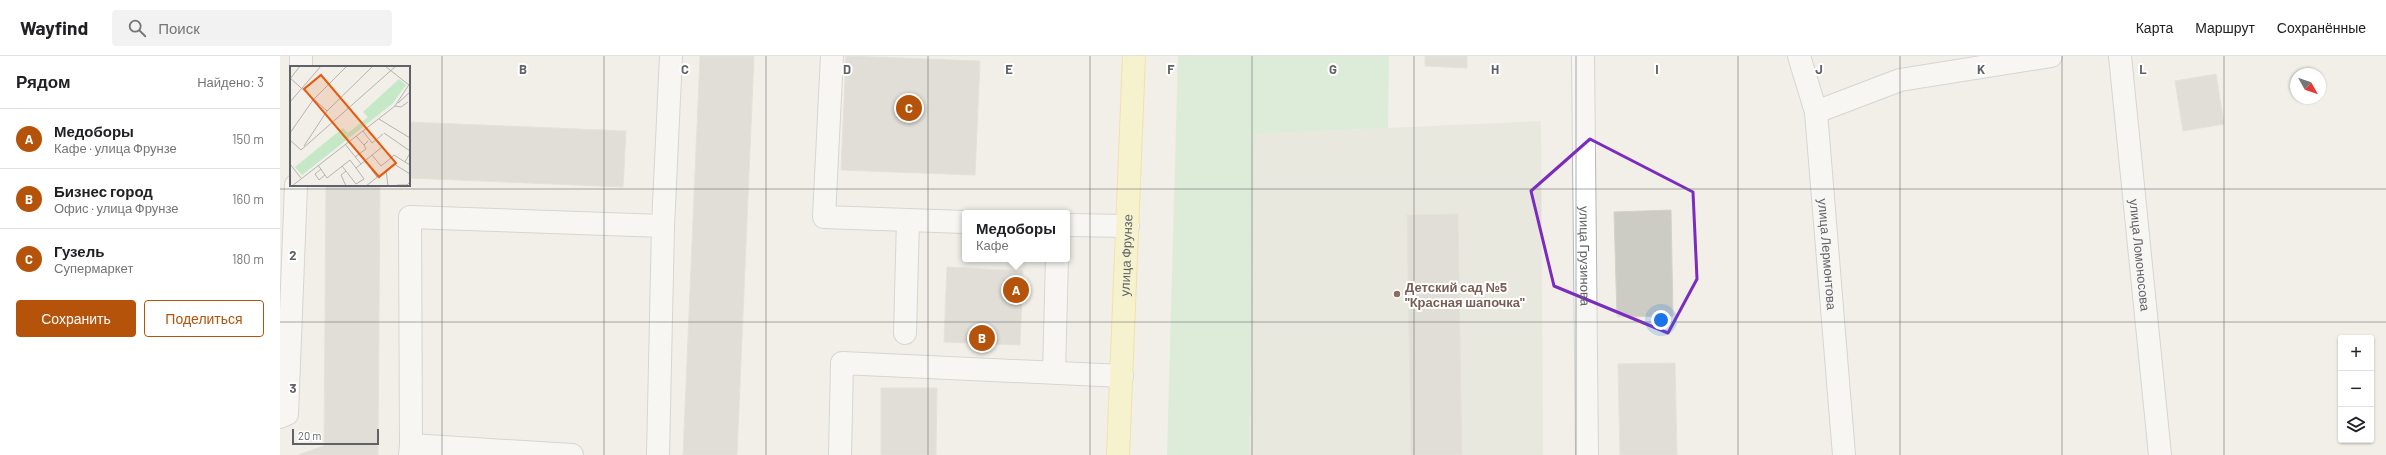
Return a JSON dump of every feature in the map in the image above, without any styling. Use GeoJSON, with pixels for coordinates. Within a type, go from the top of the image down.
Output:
{"type":"FeatureCollection","features":[{"type":"Feature","properties":{"kind":"main road","name":"улица Фрунзе"},"geometry":{"type":"LineString","coordinates":[[1118,455],[1134,56]]}},
{"type":"Feature","properties":{"kind":"street"},"geometry":{"type":"LineString","coordinates":[[658,455],[663,226],[671,56]]}},
{"type":"Feature","properties":{"kind":"street"},"geometry":{"type":"LineString","coordinates":[[832,56],[824,217],[962,222]]}},
{"type":"Feature","properties":{"kind":"street","name":"улица Грузинова"},"geometry":{"type":"LineString","coordinates":[[1583,56],[1587,455]]}},
{"type":"Feature","properties":{"kind":"street","name":"улица Лермонтова"},"geometry":{"type":"LineString","coordinates":[[1799,56],[1816,112],[1844,455]]}},
{"type":"Feature","properties":{"kind":"street"},"geometry":{"type":"LineString","coordinates":[[1816,112],[1900,80],[2051,56]]}},
{"type":"Feature","properties":{"kind":"street","name":"улица Ломоносова"},"geometry":{"type":"LineString","coordinates":[[2120,56],[2160,455]]}},
{"type":"Feature","properties":{"kind":"street"},"geometry":{"type":"LineString","coordinates":[[280,417],[287,414],[287,242],[296,186]]}},
{"type":"Feature","properties":{"kind":"street"},"geometry":{"type":"LineString","coordinates":[[572,455],[410,450],[410,217],[663,226]]}},
{"type":"Feature","properties":{"kind":"street"},"geometry":{"type":"LineString","coordinates":[[905,333],[908,220]]}},
{"type":"Feature","properties":{"kind":"street"},"geometry":{"type":"LineString","coordinates":[[1070,225],[1128,226]]}},
{"type":"Feature","properties":{"kind":"street"},"geometry":{"type":"LineString","coordinates":[[1054,372],[1057,262]]}},
{"type":"Feature","properties":{"kind":"street"},"geometry":{"type":"LineString","coordinates":[[840,455],[842,363],[1122,376]]}},
{"type":"Feature","properties":{"kind":"highlighted area"},"geometry":{"type":"Polygon","coordinates":[[[1590,139],[1693,192],[1697,279],[1668,333],[1554,286],[1531,191],[1590,139]]]}},
{"type":"Feature","properties":{"kind":"shaded area","name":"Детский сад №5 \"Красная шапочка\""},"geometry":{"type":"Polygon","coordinates":[[[1541,121],[1543,455],[1249,455],[1255,134],[1541,121]]]}},
{"type":"Feature","properties":{"kind":"green space"},"geometry":{"type":"Polygon","coordinates":[[[1178,56],[1389,56],[1388,128],[1255,134],[1249,455],[1167,455],[1178,56]]]}},
{"type":"Feature","properties":{"kind":"building"},"geometry":{"type":"Polygon","coordinates":[[[700,56],[754,56],[737,455],[683,455],[700,56]]]}},
{"type":"Feature","properties":{"kind":"building"},"geometry":{"type":"Polygon","coordinates":[[[846,56],[980,61],[975,175],[841,170],[846,56]]]}},
{"type":"Feature","properties":{"kind":"building"},"geometry":{"type":"Polygon","coordinates":[[[1425,56],[1467,56],[1467,68],[1425,66],[1425,56]]]}},
{"type":"Feature","properties":{"kind":"building"},"geometry":{"type":"Polygon","coordinates":[[[2216,74],[2224,124],[2183,131],[2175,81],[2216,74]]]}},
{"type":"Feature","properties":{"kind":"building"},"geometry":{"type":"Polygon","coordinates":[[[410,122],[626,131],[623,187],[410,178],[410,122]]]}},
{"type":"Feature","properties":{"kind":"building"},"geometry":{"type":"Polygon","coordinates":[[[326,186],[380,186],[378,455],[298,455],[324,446],[326,186]]]}},
{"type":"Feature","properties":{"kind":"building"},"geometry":{"type":"Polygon","coordinates":[[[1671,210],[1673,316],[1617,317],[1614,212],[1671,210]]]}},
{"type":"Feature","properties":{"kind":"building","name":"Детский сад №5 \"Красная шапочка\""},"geometry":{"type":"Polygon","coordinates":[[[1458,214],[1462,455],[1411,455],[1407,215],[1458,214]]]}},
{"type":"Feature","properties":{"kind":"building"},"geometry":{"type":"Polygon","coordinates":[[[947,267],[1023,271],[1020,345],[944,342],[947,267]]]}},
{"type":"Feature","properties":{"kind":"building"},"geometry":{"type":"Polygon","coordinates":[[[1675,363],[1677,455],[1620,455],[1618,364],[1675,363]]]}},
{"type":"Feature","properties":{"kind":"building"},"geometry":{"type":"Polygon","coordinates":[[[881,388],[937,388],[936,455],[881,455],[881,388]]]}},
{"type":"Feature","properties":{"kind":"place","name":"Гузель"},"geometry":{"type":"Point","coordinates":[909,108]}},
{"type":"Feature","properties":{"kind":"place","name":"Медоборы"},"geometry":{"type":"Point","coordinates":[1016,290]}},
{"type":"Feature","properties":{"kind":"place","name":"Детский сад №5 \"Красная шапочка\""},"geometry":{"type":"Point","coordinates":[1397,294]}},
{"type":"Feature","properties":{"kind":"place","name":"Бизнес город"},"geometry":{"type":"Point","coordinates":[982,338]}}]}
